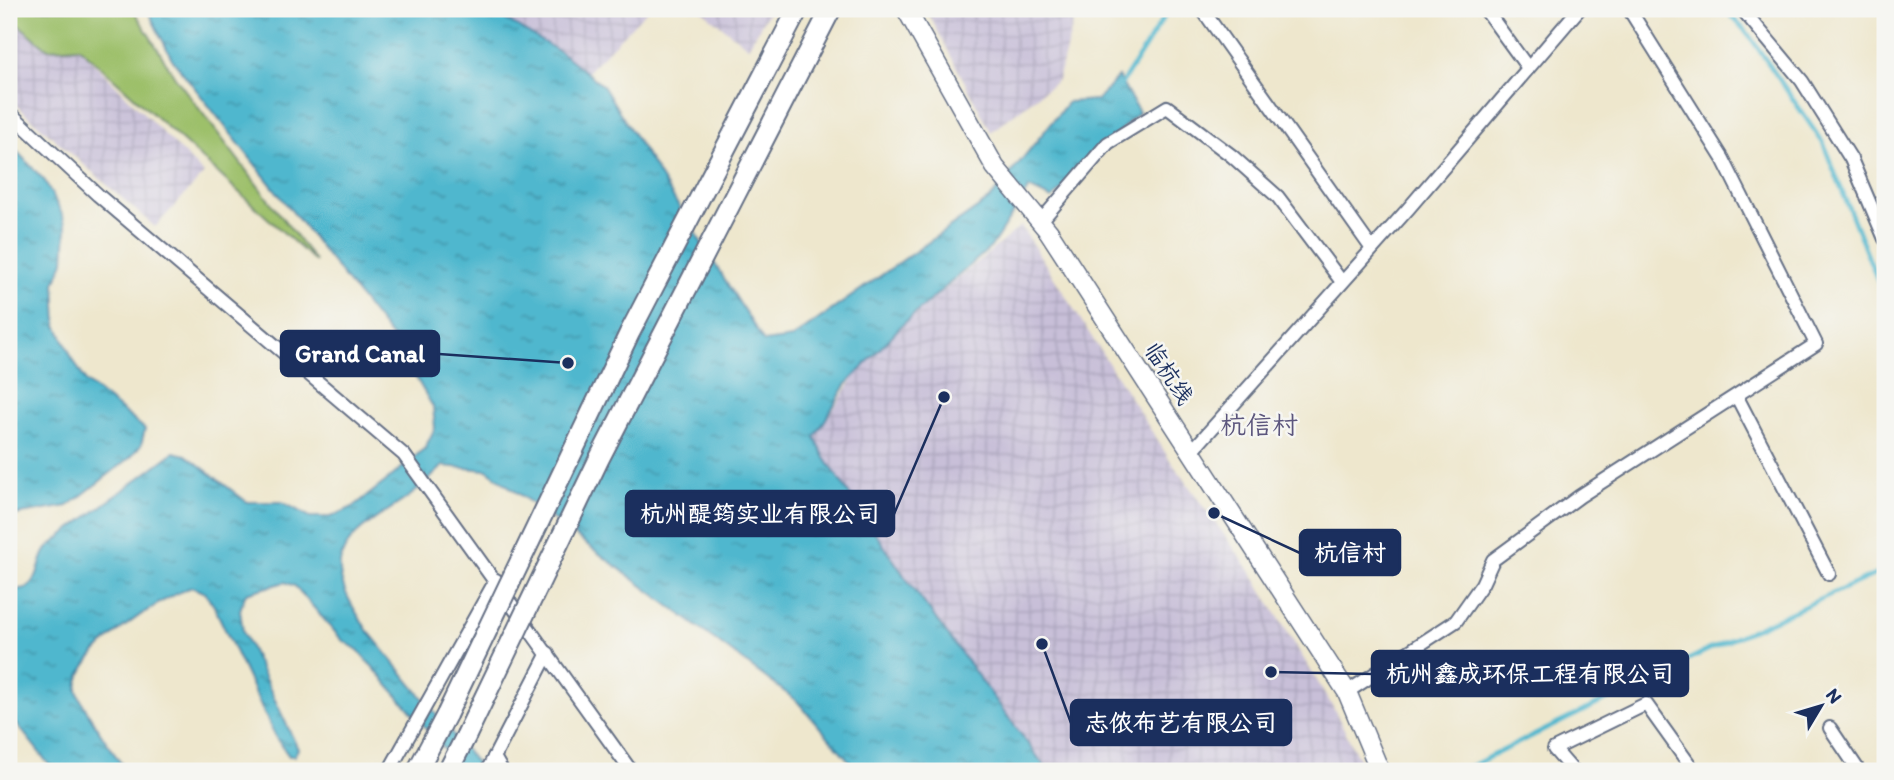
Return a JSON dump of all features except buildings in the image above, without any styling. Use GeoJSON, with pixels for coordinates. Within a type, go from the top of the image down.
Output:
{"type":"FeatureCollection","features":[{"type":"Feature","properties":{"kind":"main road"},"geometry":{"type":"LineString","coordinates":[[417,771],[630,332],[798,9]]}},
{"type":"Feature","properties":{"kind":"main road"},"geometry":{"type":"LineString","coordinates":[[448,771],[599,459],[831,9]]}},
{"type":"Feature","properties":{"kind":"street","name":"临杭线"},"geometry":{"type":"LineString","coordinates":[[906,9],[995,167],[1040,222],[1347,692],[1380,771]]}},
{"type":"Feature","properties":{"kind":"street"},"geometry":{"type":"LineString","coordinates":[[1202,9],[1372,249]]}},
{"type":"Feature","properties":{"kind":"street"},"geometry":{"type":"LineString","coordinates":[[1485,9],[1528,68]]}},
{"type":"Feature","properties":{"kind":"street"},"geometry":{"type":"LineString","coordinates":[[1191,452],[1372,249],[1579,9]]}},
{"type":"Feature","properties":{"kind":"street"},"geometry":{"type":"LineString","coordinates":[[1347,692],[1456,621],[1482,584],[1493,560],[1580,496],[1816,344],[1723,159],[1629,9]]}},
{"type":"Feature","properties":{"kind":"street"},"geometry":{"type":"LineString","coordinates":[[1742,9],[1802,81],[1851,159],[1885,239]]}},
{"type":"Feature","properties":{"kind":"street"},"geometry":{"type":"LineString","coordinates":[[1040,222],[1108,143],[1167,107],[1232,156],[1278,197],[1342,282]]}},
{"type":"Feature","properties":{"kind":"street"},"geometry":{"type":"LineString","coordinates":[[9,111],[98,195],[404,455],[631,771]]}},
{"type":"Feature","properties":{"kind":"street"},"geometry":{"type":"LineString","coordinates":[[1737,397],[1829,574]]}},
{"type":"Feature","properties":{"kind":"street"},"geometry":{"type":"LineString","coordinates":[[389,771],[496,580]]}},
{"type":"Feature","properties":{"kind":"street"},"geometry":{"type":"LineString","coordinates":[[487,771],[548,653]]}},
{"type":"Feature","properties":{"kind":"street"},"geometry":{"type":"LineString","coordinates":[[1573,771],[1554,749],[1646,704],[1694,771]]}},
{"type":"Feature","properties":{"kind":"street"},"geometry":{"type":"LineString","coordinates":[[1830,728],[1858,771]]}},
{"type":"Feature","properties":{"kind":"street"},"geometry":{"type":"LineString","coordinates":[[494,757],[502,771]]}},
{"type":"Feature","properties":{"kind":"shaded area"},"geometry":{"type":"Polygon","coordinates":[[[487,9],[649,9],[587,72],[562,53],[487,9]]]}},
{"type":"Feature","properties":{"kind":"shaded area"},"geometry":{"type":"Polygon","coordinates":[[[700,9],[770,9],[748,47],[700,9]]]}},
{"type":"Feature","properties":{"kind":"shaded area"},"geometry":{"type":"Polygon","coordinates":[[[926,9],[1066,9],[1074,20],[1058,80],[991,132],[926,9]]]}},
{"type":"Feature","properties":{"kind":"shaded area"},"geometry":{"type":"Polygon","coordinates":[[[9,17],[48,49],[78,47],[204,174],[155,227],[9,99],[9,17]]]}},
{"type":"Feature","properties":{"kind":"shaded area"},"geometry":{"type":"Polygon","coordinates":[[[1021,226],[1170,460],[1251,572],[1333,707],[1365,771],[1048,771],[891,557],[825,458],[815,437],[855,376],[902,325],[1021,226]]]}},
{"type":"Feature","properties":{"kind":"green space"},"geometry":{"type":"Polygon","coordinates":[[[9,9],[133,9],[175,77],[316,262],[79,47],[48,49],[9,17],[9,9]]]}},
{"type":"Feature","properties":{"kind":"water"},"geometry":{"type":"Polygon","coordinates":[[[147,9],[487,9],[562,53],[603,86],[764,342],[792,338],[990,199],[1068,102],[1097,100],[1118,77],[1139,112],[1052,199],[1029,188],[991,247],[902,325],[846,385],[815,437],[825,458],[905,577],[1048,771],[858,771],[797,701],[487,470],[443,466],[411,495],[377,517],[355,536],[346,546],[341,558],[341,579],[367,630],[483,771],[463,771],[358,650],[342,640],[295,586],[285,582],[246,593],[240,610],[243,632],[298,749],[294,756],[289,756],[276,738],[214,606],[205,593],[192,587],[161,602],[123,627],[92,657],[81,673],[78,694],[126,771],[54,771],[9,714],[9,589],[26,588],[31,584],[50,546],[174,452],[186,455],[247,502],[282,502],[310,517],[331,517],[353,507],[390,478],[425,448],[435,428],[433,407],[396,343],[172,59],[147,9]]]}},
{"type":"Feature","properties":{"kind":"water"},"geometry":{"type":"Polygon","coordinates":[[[9,143],[45,181],[63,216],[66,228],[64,261],[55,283],[57,325],[71,356],[86,382],[145,429],[141,445],[131,457],[68,506],[9,516],[9,143]]]}},
{"type":"Feature","properties":{"kind":"waterway"},"geometry":{"type":"LineString","coordinates":[[1119,88],[1169,9]]}},
{"type":"Feature","properties":{"kind":"waterway"},"geometry":{"type":"LineString","coordinates":[[1725,9],[1748,34],[1823,143],[1885,299]]}},
{"type":"Feature","properties":{"kind":"waterway"},"geometry":{"type":"LineString","coordinates":[[1461,771],[1710,649],[1885,570]]}},
{"type":"Feature","properties":{"kind":"place","name":"Grand Canal"},"geometry":{"type":"Point","coordinates":[568,363]}},
{"type":"Feature","properties":{"kind":"place","name":"杭州醍筠实业有限公司"},"geometry":{"type":"Point","coordinates":[944,397]}},
{"type":"Feature","properties":{"kind":"place","name":"杭信村"},"geometry":{"type":"Point","coordinates":[1214,513]}},
{"type":"Feature","properties":{"kind":"place","name":"志侬布艺有限公司"},"geometry":{"type":"Point","coordinates":[1042,644]}},
{"type":"Feature","properties":{"kind":"place","name":"杭州鑫成环保工程有限公司"},"geometry":{"type":"Point","coordinates":[1271,672]}},
{"type":"Feature","properties":{"kind":"district","name":"杭信村"},"geometry":{"type":"Point","coordinates":[1259,425]}}]}
